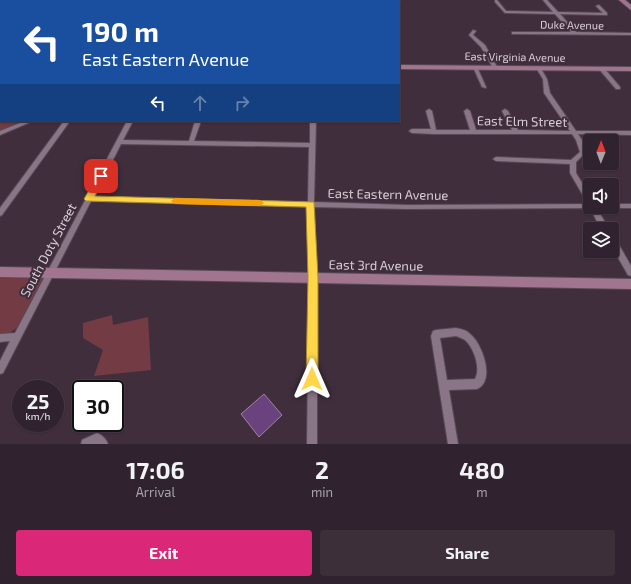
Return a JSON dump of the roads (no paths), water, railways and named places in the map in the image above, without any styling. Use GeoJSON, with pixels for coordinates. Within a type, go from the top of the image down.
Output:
{"type":"FeatureCollection","features":[{"type":"Feature","properties":{"kind":"street"},"geometry":{"type":"LineString","coordinates":[[546,0],[575,34]]}},
{"type":"Feature","properties":{"kind":"street"},"geometry":{"type":"LineString","coordinates":[[622,0],[630,7]]}},
{"type":"Feature","properties":{"kind":"street"},"geometry":{"type":"LineString","coordinates":[[496,1],[505,12],[606,14],[598,6]]}},
{"type":"Feature","properties":{"kind":"street"},"geometry":{"type":"LineString","coordinates":[[474,31],[471,35],[483,46],[496,67]]}},
{"type":"Feature","properties":{"kind":"street","name":"Duke Avenue"},"geometry":{"type":"LineString","coordinates":[[513,33],[631,34]]}},
{"type":"Feature","properties":{"kind":"street","name":"East Virginia Avenue"},"geometry":{"type":"LineString","coordinates":[[400,67],[631,69]]}},
{"type":"Feature","properties":{"kind":"street"},"geometry":{"type":"LineString","coordinates":[[475,67],[484,87]]}},
{"type":"Feature","properties":{"kind":"street"},"geometry":{"type":"LineString","coordinates":[[538,68],[545,79],[547,93],[579,140],[583,152],[573,162],[573,173],[583,190]]}},
{"type":"Feature","properties":{"kind":"street"},"geometry":{"type":"LineString","coordinates":[[601,68],[618,88]]}},
{"type":"Feature","properties":{"kind":"street"},"geometry":{"type":"LineString","coordinates":[[429,111],[434,132]]}},
{"type":"Feature","properties":{"kind":"street"},"geometry":{"type":"LineString","coordinates":[[466,111],[474,132]]}},
{"type":"Feature","properties":{"kind":"street"},"geometry":{"type":"LineString","coordinates":[[505,112],[516,132]]}},
{"type":"Feature","properties":{"kind":"street"},"geometry":{"type":"LineString","coordinates":[[0,133],[28,122]]}},
{"type":"Feature","properties":{"kind":"street"},"geometry":{"type":"LineString","coordinates":[[0,213],[66,122]]}},
{"type":"Feature","properties":{"kind":"street","name":"South Doty Street"},"geometry":{"type":"LineString","coordinates":[[0,370],[130,122]]}},
{"type":"Feature","properties":{"kind":"street"},"geometry":{"type":"LineString","coordinates":[[191,143],[198,122]]}},
{"type":"Feature","properties":{"kind":"street"},"geometry":{"type":"LineString","coordinates":[[312,444],[313,277],[311,204],[313,122]]}},
{"type":"Feature","properties":{"kind":"street","name":"East Elm Street"},"geometry":{"type":"LineString","coordinates":[[412,131],[631,133]]}},
{"type":"Feature","properties":{"kind":"street"},"geometry":{"type":"LineString","coordinates":[[120,142],[313,145]]}},
{"type":"Feature","properties":{"kind":"street"},"geometry":{"type":"LineString","coordinates":[[496,159],[573,162]]}},
{"type":"Feature","properties":{"kind":"street","name":"East Eastern Avenue"},"geometry":{"type":"LineString","coordinates":[[89,199],[407,207],[583,206]]}},
{"type":"Feature","properties":{"kind":"street"},"geometry":{"type":"LineString","coordinates":[[619,206],[631,206]]}},
{"type":"Feature","properties":{"kind":"street"},"geometry":{"type":"LineString","coordinates":[[619,252],[631,273]]}},
{"type":"Feature","properties":{"kind":"street","name":"East 3rd Avenue"},"geometry":{"type":"LineString","coordinates":[[0,272],[631,284]]}},
{"type":"Feature","properties":{"kind":"street"},"geometry":{"type":"LineString","coordinates":[[444,385],[476,384],[481,380],[483,375],[474,345],[466,335],[456,332],[436,334],[453,444]]}},
{"type":"Feature","properties":{"kind":"street"},"geometry":{"type":"LineString","coordinates":[[0,338],[17,337]]}},
{"type":"Feature","properties":{"kind":"street"},"geometry":{"type":"LineString","coordinates":[[86,444],[97,438],[103,444]]}}]}
